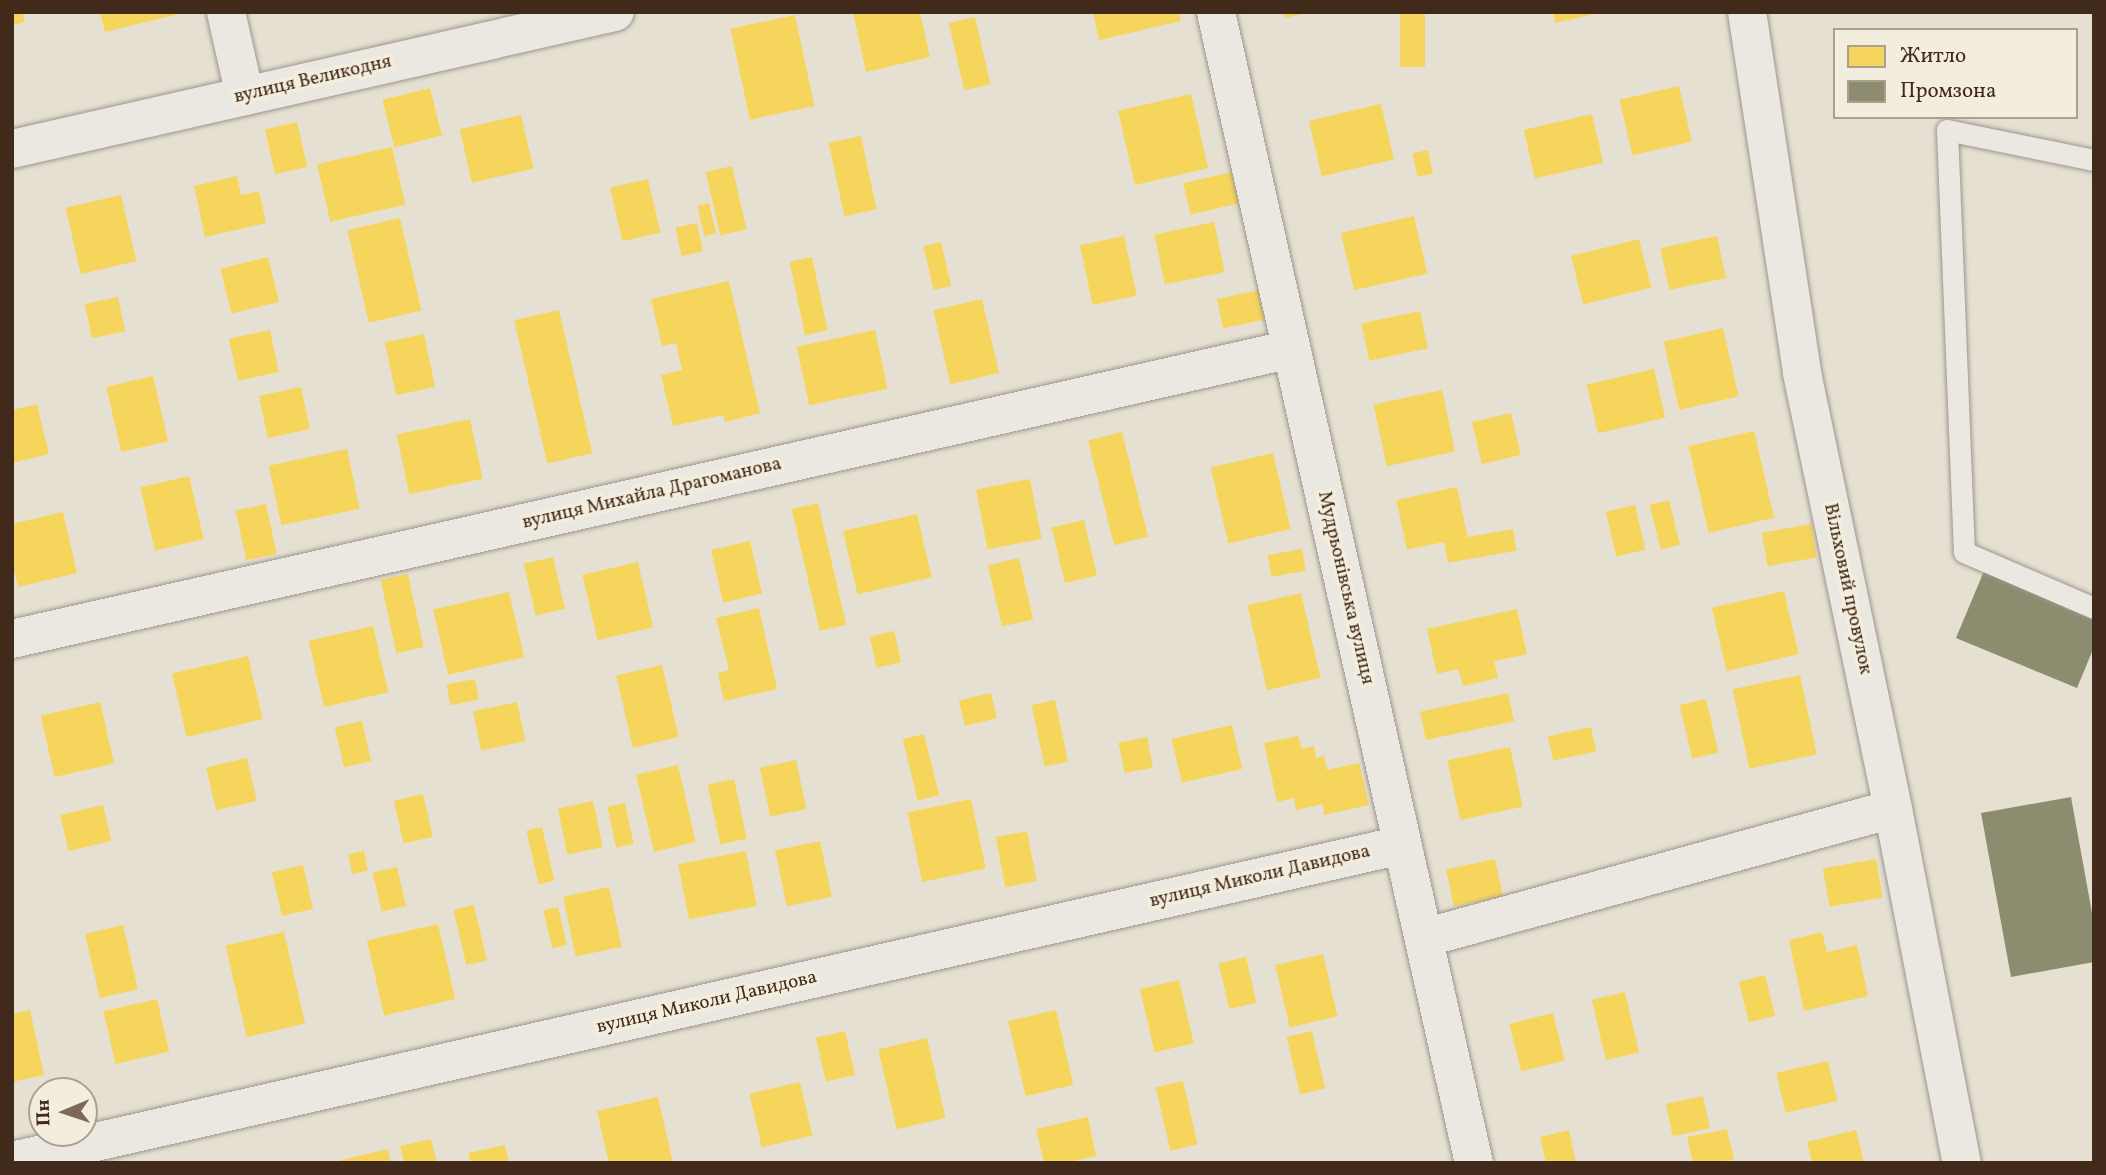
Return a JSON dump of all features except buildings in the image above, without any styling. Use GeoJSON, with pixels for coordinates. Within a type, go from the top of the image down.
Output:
{"type":"FeatureCollection","features":[{"type":"Feature","properties":{"kind":"street"},"geometry":{"type":"LineString","coordinates":[[226,12],[245,96]]}},
{"type":"Feature","properties":{"kind":"street","name":"вулиця Великодня"},"geometry":{"type":"LineString","coordinates":[[12,149],[615,12]]}},
{"type":"Feature","properties":{"kind":"street","name":"Мудрьонівська вулиця"},"geometry":{"type":"LineString","coordinates":[[1216,12],[1474,1163]]}},
{"type":"Feature","properties":{"kind":"street","name":"Вільховий провулок"},"geometry":{"type":"LineString","coordinates":[[1747,12],[1802,373],[1893,809],[1962,1163]]}},
{"type":"Feature","properties":{"kind":"street","name":"вулиця Михайла Драгоманова"},"geometry":{"type":"LineString","coordinates":[[12,639],[1292,349]]}},
{"type":"Feature","properties":{"kind":"street"},"geometry":{"type":"LineString","coordinates":[[1424,939],[1893,809]]}},
{"type":"Feature","properties":{"kind":"street","name":"вулиця Миколи Давидова"},"geometry":{"type":"LineString","coordinates":[[12,1160],[1402,845]]}},
{"type":"Feature","properties":{"kind":"lane"},"geometry":{"type":"LineString","coordinates":[[2094,160],[1947,130],[1964,551],[2094,608]]}}]}
